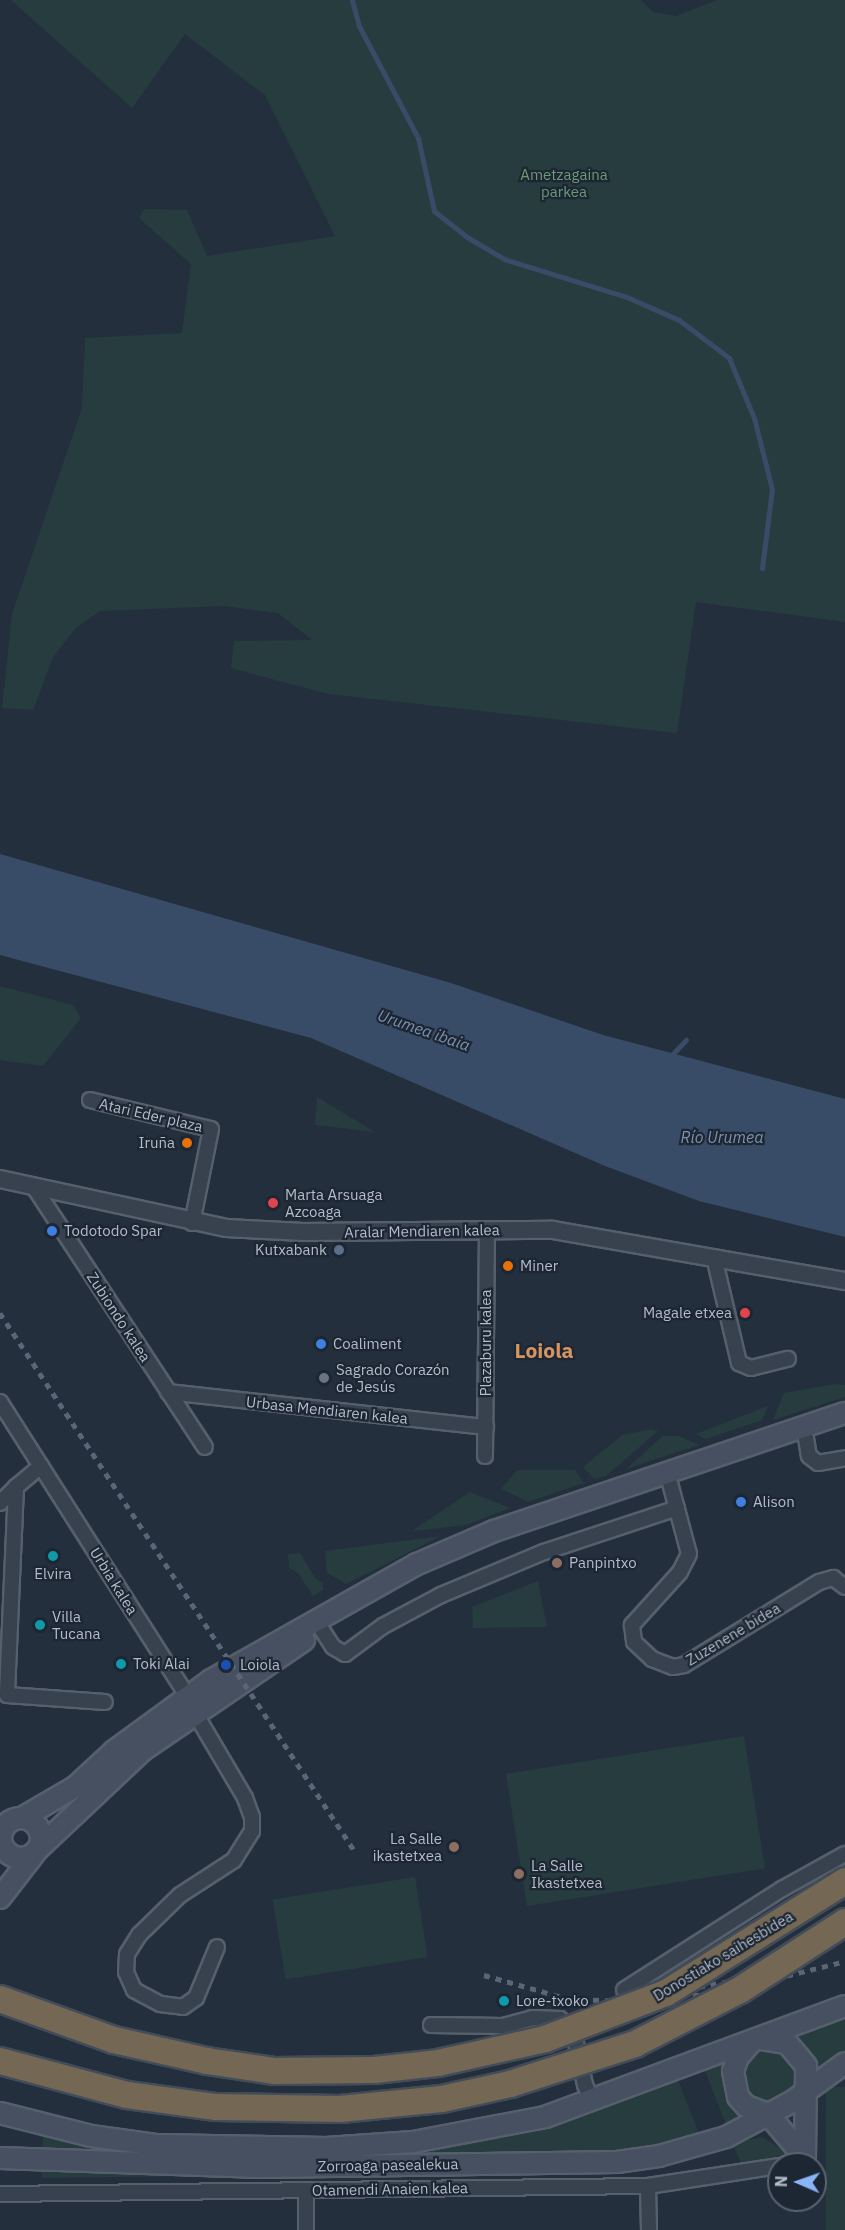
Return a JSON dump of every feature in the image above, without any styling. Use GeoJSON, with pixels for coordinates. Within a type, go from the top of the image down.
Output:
{"type":"FeatureCollection","features":[{"type":"Feature","properties":{"kind":"highway","name":"Donostiako saihesbidea"},"geometry":{"type":"LineString","coordinates":[[0,1999],[114,2040],[207,2061],[274,2071],[374,2070],[438,2063],[545,2039],[666,1993],[845,1881]]}},
{"type":"Feature","properties":{"kind":"highway"},"geometry":{"type":"LineString","coordinates":[[0,2061],[127,2095],[216,2107],[340,2109],[442,2098],[510,2084],[635,2044],[740,1990],[845,1922]]}},
{"type":"Feature","properties":{"kind":"main road"},"geometry":{"type":"LineString","coordinates":[[0,1898],[36,1851],[103,1785],[191,1705],[359,1594],[483,1535],[845,1413]]}},
{"type":"Feature","properties":{"kind":"main road"},"geometry":{"type":"LineString","coordinates":[[6,1831],[75,1787],[114,1751],[321,1630],[422,1575],[497,1541],[845,1425]]}},
{"type":"Feature","properties":{"kind":"main road"},"geometry":{"type":"LineString","coordinates":[[33,1822],[40,1832],[36,1851],[23,1858],[11,1855],[6,1831],[33,1822]]}},
{"type":"Feature","properties":{"kind":"main road","name":"Zorroaga pasealekua"},"geometry":{"type":"LineString","coordinates":[[0,2113],[91,2136],[157,2145],[326,2148],[461,2135],[545,2117],[593,2102],[845,2006]]}},
{"type":"Feature","properties":{"kind":"main road"},"geometry":{"type":"LineString","coordinates":[[791,2152],[768,2114],[746,2106],[734,2084],[738,2057],[755,2040],[781,2041],[794,2047],[806,2066],[809,2090],[798,2152]]}},
{"type":"Feature","properties":{"kind":"main road"},"geometry":{"type":"LineString","coordinates":[[768,2114],[809,2090],[845,2063]]}},
{"type":"Feature","properties":{"kind":"main road","name":"Zorroaga pasealekua"},"geometry":{"type":"LineString","coordinates":[[0,2158],[260,2167],[617,2162],[698,2147],[726,2137],[768,2114]]}},
{"type":"Feature","properties":{"kind":"street","name":"Atari Eder plaza"},"geometry":{"type":"LineString","coordinates":[[90,1101],[211,1130],[192,1223]]}},
{"type":"Feature","properties":{"kind":"street","name":"Aralar Mendiaren kalea"},"geometry":{"type":"LineString","coordinates":[[0,1179],[192,1223],[303,1232],[553,1230],[845,1281]]}},
{"type":"Feature","properties":{"kind":"street","name":"Zubiondo kalea"},"geometry":{"type":"LineString","coordinates":[[34,1187],[205,1448]]}},
{"type":"Feature","properties":{"kind":"street","name":"Plazaburu kalea"},"geometry":{"type":"LineString","coordinates":[[485,1456],[487,1231]]}},
{"type":"Feature","properties":{"kind":"street"},"geometry":{"type":"LineString","coordinates":[[714,1257],[739,1364],[751,1368],[788,1359]]}},
{"type":"Feature","properties":{"kind":"street","name":"Urbasa Mendiaren kalea"},"geometry":{"type":"LineString","coordinates":[[168,1392],[486,1427]]}},
{"type":"Feature","properties":{"kind":"street","name":"Urbia kalea"},"geometry":{"type":"LineString","coordinates":[[0,1402],[191,1705],[252,1817],[245,1847],[234,1860],[180,1895],[139,1935],[127,1954],[126,1972],[134,1990],[160,2004],[183,2007],[196,1998],[217,1947]]}},
{"type":"Feature","properties":{"kind":"street"},"geometry":{"type":"LineString","coordinates":[[806,1438],[809,1456],[818,1463],[845,1458]]}},
{"type":"Feature","properties":{"kind":"street"},"geometry":{"type":"LineString","coordinates":[[0,1503],[41,1466]]}},
{"type":"Feature","properties":{"kind":"street"},"geometry":{"type":"LineString","coordinates":[[321,1630],[333,1647],[345,1654],[383,1626],[441,1595],[544,1552],[677,1508],[670,1483]]}},
{"type":"Feature","properties":{"kind":"street"},"geometry":{"type":"LineString","coordinates":[[16,1487],[6,1695],[105,1702]]}},
{"type":"Feature","properties":{"kind":"street","name":"Zuzenene bidea"},"geometry":{"type":"LineString","coordinates":[[677,1508],[689,1543],[686,1564],[640,1615],[631,1634],[634,1642],[660,1663],[684,1665],[819,1582],[833,1578],[845,1587]]}},
{"type":"Feature","properties":{"kind":"street"},"geometry":{"type":"LineString","coordinates":[[624,1990],[782,1888],[845,1854]]}},
{"type":"Feature","properties":{"kind":"street"},"geometry":{"type":"LineString","coordinates":[[574,2034],[592,2026],[604,2016]]}},
{"type":"Feature","properties":{"kind":"street"},"geometry":{"type":"LineString","coordinates":[[430,2025],[503,2026],[552,2017],[568,2024],[574,2034],[585,2085],[593,2102]]}},
{"type":"Feature","properties":{"kind":"street","name":"Otamendi Anaien kalea"},"geometry":{"type":"LineString","coordinates":[[0,2194],[648,2186],[767,2168]]}},
{"type":"Feature","properties":{"kind":"street"},"geometry":{"type":"LineString","coordinates":[[648,2186],[649,2230]]}},
{"type":"Feature","properties":{"kind":"street"},"geometry":{"type":"LineString","coordinates":[[306,2190],[306,2230]]}},
{"type":"Feature","properties":{"kind":"green space","name":"Ametzagaina parkea"},"geometry":{"type":"Polygon","coordinates":[[[11,0],[641,0],[653,12],[676,16],[717,0],[845,0],[845,622],[696,602],[677,733],[328,694],[231,668],[234,641],[312,640],[278,613],[224,606],[100,611],[76,628],[53,657],[33,710],[2,708],[12,614],[82,408],[85,338],[182,333],[191,264],[139,218],[144,209],[187,210],[207,256],[335,236],[265,95],[185,34],[132,108],[11,0]]]}},
{"type":"Feature","properties":{"kind":"green space"},"geometry":{"type":"Polygon","coordinates":[[[0,986],[73,1005],[81,1018],[43,1066],[0,1060],[0,986]]]}},
{"type":"Feature","properties":{"kind":"green space"},"geometry":{"type":"Polygon","coordinates":[[[317,1097],[375,1132],[315,1125],[317,1097]]]}},
{"type":"Feature","properties":{"kind":"green space"},"geometry":{"type":"Polygon","coordinates":[[[835,1384],[845,1385],[845,1397],[773,1420],[784,1393],[835,1384]]]}},
{"type":"Feature","properties":{"kind":"green space"},"geometry":{"type":"Polygon","coordinates":[[[768,1406],[762,1420],[706,1439],[696,1434],[768,1406]]]}},
{"type":"Feature","properties":{"kind":"green space"},"geometry":{"type":"Polygon","coordinates":[[[651,1429],[658,1431],[606,1476],[594,1479],[583,1467],[622,1435],[651,1429]]]}},
{"type":"Feature","properties":{"kind":"green space"},"geometry":{"type":"Polygon","coordinates":[[[663,1436],[679,1436],[699,1445],[626,1469],[663,1436]]]}},
{"type":"Feature","properties":{"kind":"green space"},"geometry":{"type":"Polygon","coordinates":[[[517,1470],[575,1470],[584,1483],[528,1502],[501,1489],[517,1470]]]}},
{"type":"Feature","properties":{"kind":"green space"},"geometry":{"type":"Polygon","coordinates":[[[470,1492],[510,1508],[466,1525],[412,1531],[470,1492]]]}},
{"type":"Feature","properties":{"kind":"green space"},"geometry":{"type":"Polygon","coordinates":[[[441,1536],[346,1584],[327,1573],[325,1551],[441,1536]]]}},
{"type":"Feature","properties":{"kind":"green space"},"geometry":{"type":"Polygon","coordinates":[[[300,1553],[316,1579],[323,1583],[323,1590],[313,1596],[298,1573],[289,1568],[288,1554],[300,1553]]]}},
{"type":"Feature","properties":{"kind":"green space"},"geometry":{"type":"Polygon","coordinates":[[[538,1581],[547,1627],[473,1628],[472,1607],[538,1581]]]}},
{"type":"Feature","properties":{"kind":"green space"},"geometry":{"type":"Polygon","coordinates":[[[744,1736],[765,1868],[527,1906],[506,1774],[744,1736]]]}},
{"type":"Feature","properties":{"kind":"green space"},"geometry":{"type":"Polygon","coordinates":[[[415,1877],[428,1957],[285,1980],[273,1900],[415,1877]]]}},
{"type":"Feature","properties":{"kind":"green space"},"geometry":{"type":"Polygon","coordinates":[[[845,2015],[845,2054],[818,2073],[809,2050],[791,2037],[845,2015]]]}},
{"type":"Feature","properties":{"kind":"green space"},"geometry":{"type":"Polygon","coordinates":[[[769,2046],[784,2051],[792,2059],[797,2074],[792,2089],[784,2097],[769,2102],[754,2097],[746,2089],[741,2074],[746,2059],[754,2051],[769,2046]]]}},
{"type":"Feature","properties":{"kind":"green space"},"geometry":{"type":"Polygon","coordinates":[[[730,2060],[751,2115],[726,2125],[705,2070],[730,2060]]]}},
{"type":"Feature","properties":{"kind":"green space"},"geometry":{"type":"Polygon","coordinates":[[[678,2080],[699,2134],[659,2147],[526,2155],[255,2157],[374,2152],[482,2140],[580,2114],[678,2080]]]}},
{"type":"Feature","properties":{"kind":"green space"},"geometry":{"type":"Polygon","coordinates":[[[826,2087],[845,2087],[845,2230],[826,2230],[826,2087]]]}},
{"type":"Feature","properties":{"kind":"green space"},"geometry":{"type":"Polygon","coordinates":[[[43,2136],[104,2147],[103,2151],[42,2149],[43,2136]]]}},
{"type":"Feature","properties":{"kind":"green space"},"geometry":{"type":"Polygon","coordinates":[[[762,2137],[786,2152],[767,2152],[767,2158],[742,2165],[732,2143],[762,2137]]]}},
{"type":"Feature","properties":{"kind":"green space"},"geometry":{"type":"Polygon","coordinates":[[[42,2166],[200,2174],[201,2176],[42,2178],[42,2166]]]}},
{"type":"Feature","properties":{"kind":"water","name":"Río Urumea"},"geometry":{"type":"Polygon","coordinates":[[[0,854],[451,983],[603,1035],[845,1099],[845,1237],[699,1201],[605,1166],[311,1038],[0,955],[0,854]]]}},
{"type":"Feature","properties":{"kind":"waterway"},"geometry":{"type":"LineString","coordinates":[[352,0],[359,26],[418,138],[434,211],[467,237],[504,259],[627,297],[679,320],[729,358],[754,418],[772,489],[762,568]]}},
{"type":"Feature","properties":{"kind":"waterway"},"geometry":{"type":"LineString","coordinates":[[669,1058],[686,1040]]}},
{"type":"Feature","properties":{"kind":"railway"},"geometry":{"type":"LineString","coordinates":[[0,1313],[356,1853]]}},
{"type":"Feature","properties":{"kind":"railway"},"geometry":{"type":"LineString","coordinates":[[484,1975],[569,1999],[633,2001],[717,1993],[845,1961]]}},
{"type":"Feature","properties":{"kind":"railway"},"geometry":{"type":"LineString","coordinates":[[675,1991],[737,1980]]}},
{"type":"Feature","properties":{"kind":"place","name":"Iruña"},"geometry":{"type":"Point","coordinates":[187,1143]}},
{"type":"Feature","properties":{"kind":"place","name":"Marta Arsuaga Azcoaga"},"geometry":{"type":"Point","coordinates":[273,1203]}},
{"type":"Feature","properties":{"kind":"place","name":"Todotodo Spar"},"geometry":{"type":"Point","coordinates":[52,1231]}},
{"type":"Feature","properties":{"kind":"place","name":"Kutxabank"},"geometry":{"type":"Point","coordinates":[339,1250]}},
{"type":"Feature","properties":{"kind":"place","name":"Miner"},"geometry":{"type":"Point","coordinates":[508,1266]}},
{"type":"Feature","properties":{"kind":"place","name":"Magale etxea"},"geometry":{"type":"Point","coordinates":[745,1313]}},
{"type":"Feature","properties":{"kind":"place","name":"Coaliment"},"geometry":{"type":"Point","coordinates":[321,1344]}},
{"type":"Feature","properties":{"kind":"place","name":"Sagrado Corazón de Jesús"},"geometry":{"type":"Point","coordinates":[324,1378]}},
{"type":"Feature","properties":{"kind":"place","name":"Alison"},"geometry":{"type":"Point","coordinates":[741,1502]}},
{"type":"Feature","properties":{"kind":"place","name":"Elvira"},"geometry":{"type":"Point","coordinates":[53,1556]}},
{"type":"Feature","properties":{"kind":"place","name":"Panpintxo"},"geometry":{"type":"Point","coordinates":[557,1563]}},
{"type":"Feature","properties":{"kind":"place","name":"Villa Tucana"},"geometry":{"type":"Point","coordinates":[40,1625]}},
{"type":"Feature","properties":{"kind":"place","name":"Toki Alai"},"geometry":{"type":"Point","coordinates":[121,1664]}},
{"type":"Feature","properties":{"kind":"place","name":"Loiola"},"geometry":{"type":"Point","coordinates":[226,1665]}},
{"type":"Feature","properties":{"kind":"place","name":"La Salle ikastetxea"},"geometry":{"type":"Point","coordinates":[454,1847]}},
{"type":"Feature","properties":{"kind":"place","name":"La Salle Ikastetxea"},"geometry":{"type":"Point","coordinates":[519,1874]}},
{"type":"Feature","properties":{"kind":"place","name":"Lore-txoko"},"geometry":{"type":"Point","coordinates":[504,2001]}},
{"type":"Feature","properties":{"kind":"district","name":"Loiola"},"geometry":{"type":"Point","coordinates":[544,1350]}},
{"type":"Feature","properties":{"kind":"water label","name":"Urumea ibaia"},"geometry":{"type":"Point","coordinates":[424,1030]}}]}
